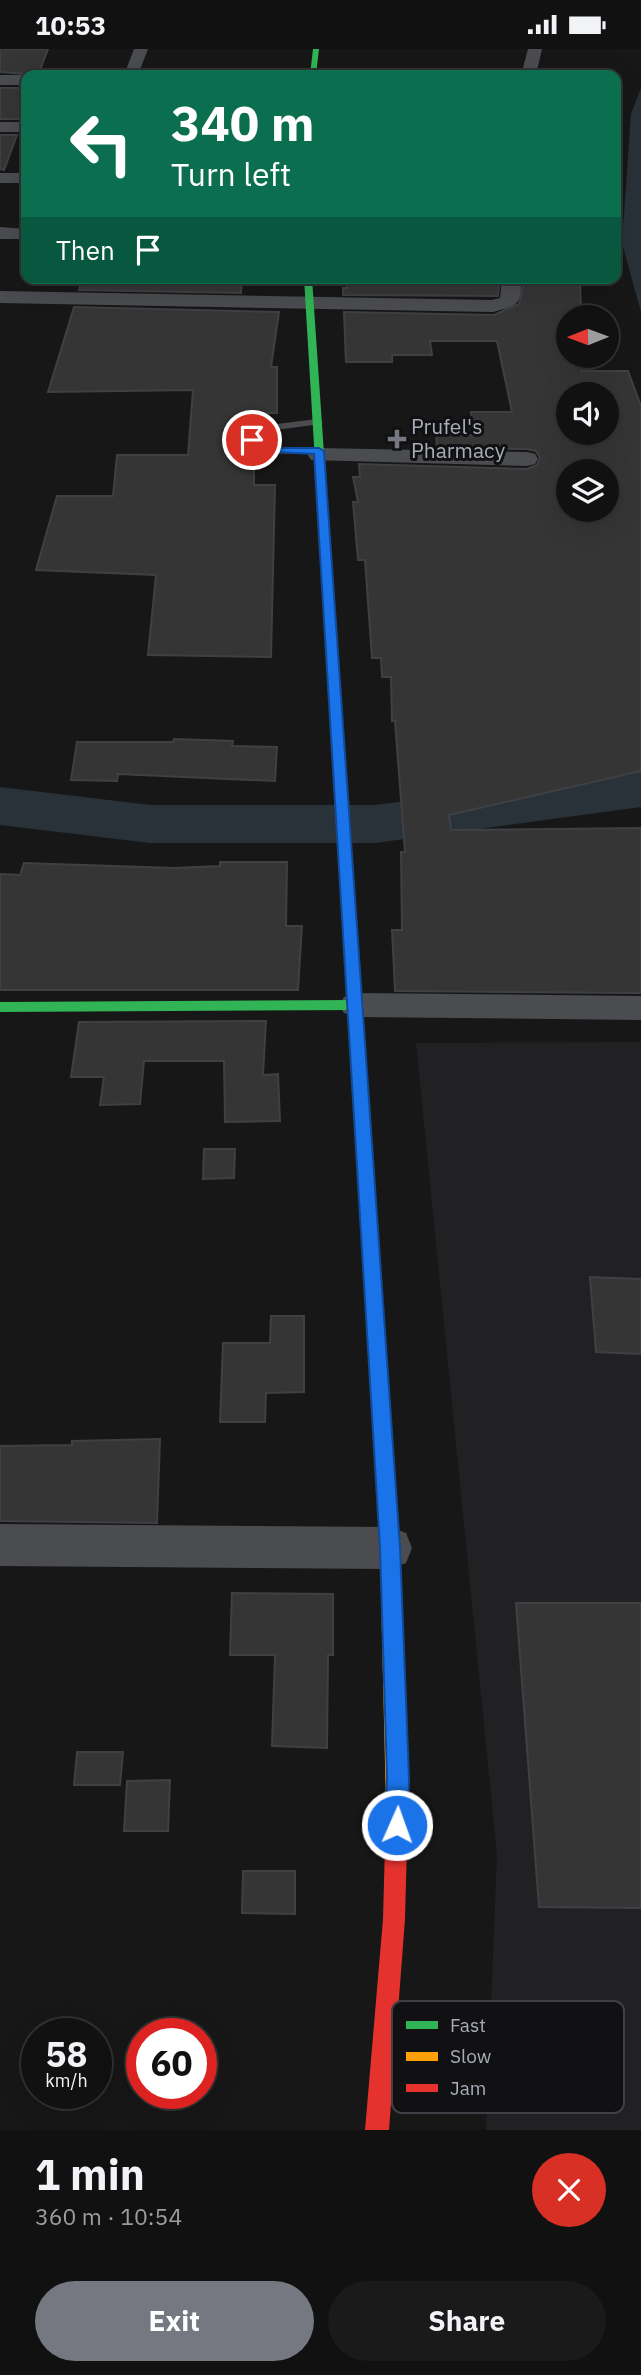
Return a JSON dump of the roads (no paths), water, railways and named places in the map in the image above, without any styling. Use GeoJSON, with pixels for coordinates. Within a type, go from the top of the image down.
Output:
{"type":"FeatureCollection","features":[{"type":"Feature","properties":{"kind":"main road"},"geometry":{"type":"LineString","coordinates":[[314,70],[316,49]]}},
{"type":"Feature","properties":{"kind":"main road"},"geometry":{"type":"LineString","coordinates":[[308,284],[390,1548],[397,1804],[393,1932],[377,2130]]}},
{"type":"Feature","properties":{"kind":"main road"},"geometry":{"type":"LineString","coordinates":[[0,1007],[356,1005]]}},
{"type":"Feature","properties":{"kind":"street"},"geometry":{"type":"LineString","coordinates":[[133,70],[141,49]]}},
{"type":"Feature","properties":{"kind":"street"},"geometry":{"type":"LineString","coordinates":[[530,70],[535,49]]}},
{"type":"Feature","properties":{"kind":"street"},"geometry":{"type":"LineString","coordinates":[[0,80],[21,80]]}},
{"type":"Feature","properties":{"kind":"street"},"geometry":{"type":"LineString","coordinates":[[0,127],[21,127]]}},
{"type":"Feature","properties":{"kind":"street"},"geometry":{"type":"LineString","coordinates":[[0,178],[21,178]]}},
{"type":"Feature","properties":{"kind":"street"},"geometry":{"type":"LineString","coordinates":[[0,233],[21,234]]}},
{"type":"Feature","properties":{"kind":"street"},"geometry":{"type":"LineString","coordinates":[[62,298],[66,284]]}},
{"type":"Feature","properties":{"kind":"street"},"geometry":{"type":"LineString","coordinates":[[0,297],[498,306],[510,301],[511,284]]}},
{"type":"Feature","properties":{"kind":"street"},"geometry":{"type":"LineString","coordinates":[[319,453],[527,459]]}},
{"type":"Feature","properties":{"kind":"street"},"geometry":{"type":"LineString","coordinates":[[356,1005],[641,1008]]}},
{"type":"Feature","properties":{"kind":"street"},"geometry":{"type":"LineString","coordinates":[[0,1545],[390,1548]]}},
{"type":"Feature","properties":{"kind":"lane"},"geometry":{"type":"LineString","coordinates":[[317,422],[265,428],[252,440],[254,448],[266,451],[319,453]]}},
{"type":"Feature","properties":{"kind":"waterway"},"geometry":{"type":"LineString","coordinates":[[0,806],[150,824],[375,824],[641,789]]}},
{"type":"Feature","properties":{"kind":"place","name":"Prufel's Pharmacy"},"geometry":{"type":"Point","coordinates":[397,439]}}]}
